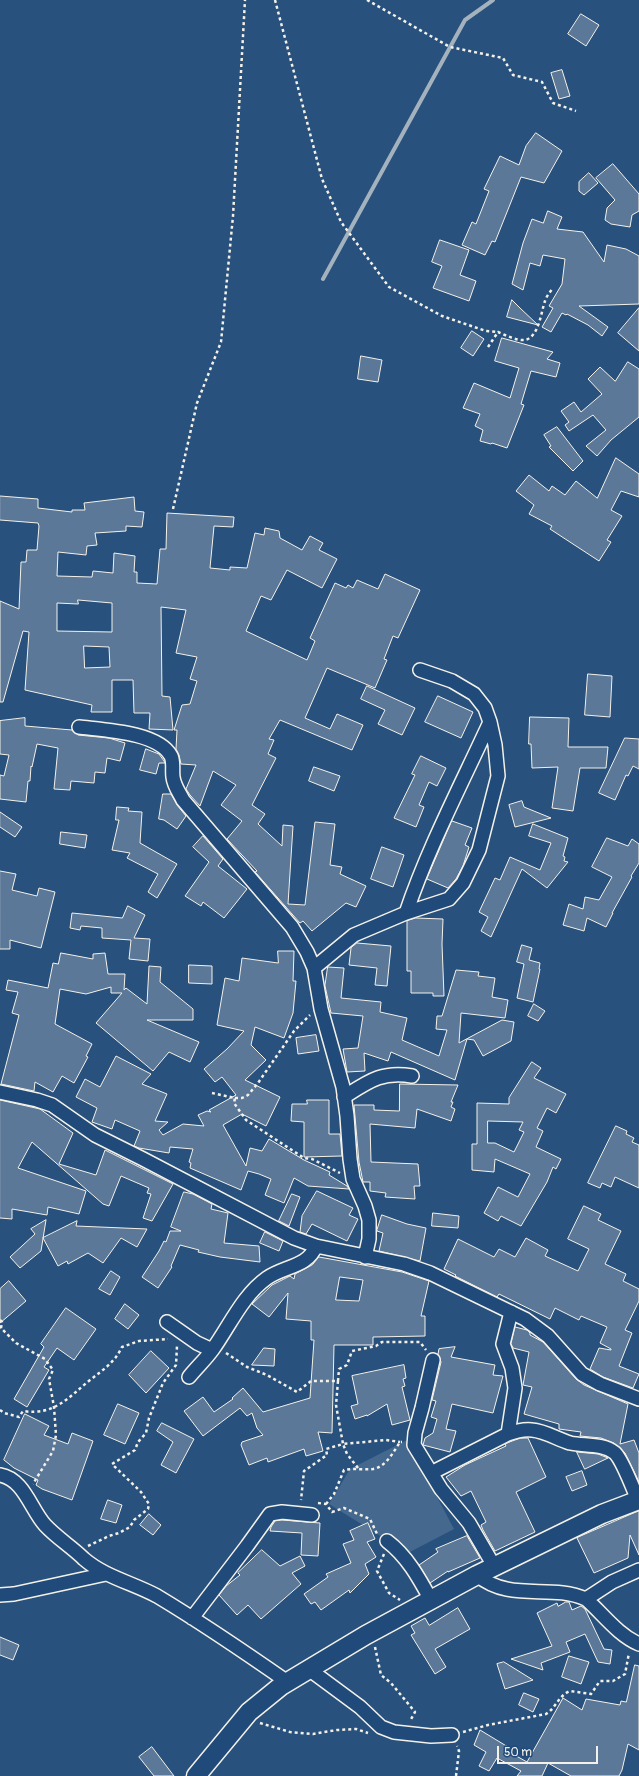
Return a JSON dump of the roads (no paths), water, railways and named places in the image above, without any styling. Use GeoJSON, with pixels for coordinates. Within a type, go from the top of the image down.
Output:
{"type":"FeatureCollection","features":[{"type":"Feature","properties":{"kind":"street"},"geometry":{"type":"LineString","coordinates":[[314,968],[354,935],[406,913],[449,899],[463,883],[479,850],[498,776],[495,745],[486,708],[474,694],[452,681],[420,670]]}},
{"type":"Feature","properties":{"kind":"street"},"geometry":{"type":"LineString","coordinates":[[406,913],[427,861],[490,722]]}},
{"type":"Feature","properties":{"kind":"street"},"geometry":{"type":"LineString","coordinates":[[79,727],[126,733],[145,738],[166,749],[172,757],[173,778],[176,789],[183,800],[292,927],[307,952],[314,968],[320,1009],[335,1058],[344,1097],[353,1180],[365,1206],[368,1220],[369,1239],[366,1256]]}},
{"type":"Feature","properties":{"kind":"street"},"geometry":{"type":"LineString","coordinates":[[344,1097],[381,1077],[391,1074],[412,1076]]}},
{"type":"Feature","properties":{"kind":"street"},"geometry":{"type":"LineString","coordinates":[[0,1092],[37,1100],[52,1105],[95,1135],[143,1158],[294,1238],[316,1246],[404,1264],[430,1273],[511,1312],[538,1327],[582,1374],[589,1379],[639,1399]]}},
{"type":"Feature","properties":{"kind":"street"},"geometry":{"type":"LineString","coordinates":[[189,1377],[212,1350],[243,1303],[254,1290],[271,1276],[307,1260],[316,1246]]}},
{"type":"Feature","properties":{"kind":"street"},"geometry":{"type":"LineString","coordinates":[[508,1434],[515,1388],[512,1368],[503,1344],[511,1312]]}},
{"type":"Feature","properties":{"kind":"street"},"geometry":{"type":"LineString","coordinates":[[167,1322],[198,1343],[212,1350]]}},
{"type":"Feature","properties":{"kind":"street"},"geometry":{"type":"LineString","coordinates":[[433,1360],[415,1433],[414,1445],[431,1473],[469,1523],[494,1566]]}},
{"type":"Feature","properties":{"kind":"street"},"geometry":{"type":"LineString","coordinates":[[196,1776],[249,1712],[274,1691],[366,1635],[494,1566],[602,1514],[638,1500],[619,1460],[612,1451],[594,1445],[568,1442],[541,1431],[520,1430],[508,1434],[431,1473]]}},
{"type":"Feature","properties":{"kind":"street"},"geometry":{"type":"LineString","coordinates":[[0,1475],[8,1478],[27,1496],[45,1525],[106,1574],[140,1588],[192,1618],[289,1683]]}},
{"type":"Feature","properties":{"kind":"street"},"geometry":{"type":"LineString","coordinates":[[192,1618],[270,1514],[282,1512],[312,1515]]}},
{"type":"Feature","properties":{"kind":"street"},"geometry":{"type":"LineString","coordinates":[[387,1541],[399,1551],[410,1564],[432,1600]]}},
{"type":"Feature","properties":{"kind":"street"},"geometry":{"type":"LineString","coordinates":[[586,1599],[612,1582],[639,1570]]}},
{"type":"Feature","properties":{"kind":"street"},"geometry":{"type":"LineString","coordinates":[[0,1595],[14,1594],[106,1574]]}},
{"type":"Feature","properties":{"kind":"street"},"geometry":{"type":"LineString","coordinates":[[477,1575],[486,1582],[520,1592],[572,1594],[586,1599],[635,1643]]}},
{"type":"Feature","properties":{"kind":"street"},"geometry":{"type":"LineString","coordinates":[[310,1670],[360,1707],[381,1727],[398,1732],[431,1736],[452,1735]]}},
{"type":"Feature","properties":{"kind":"waterway"},"geometry":{"type":"LineString","coordinates":[[323,279],[465,20],[493,0]]}}]}
